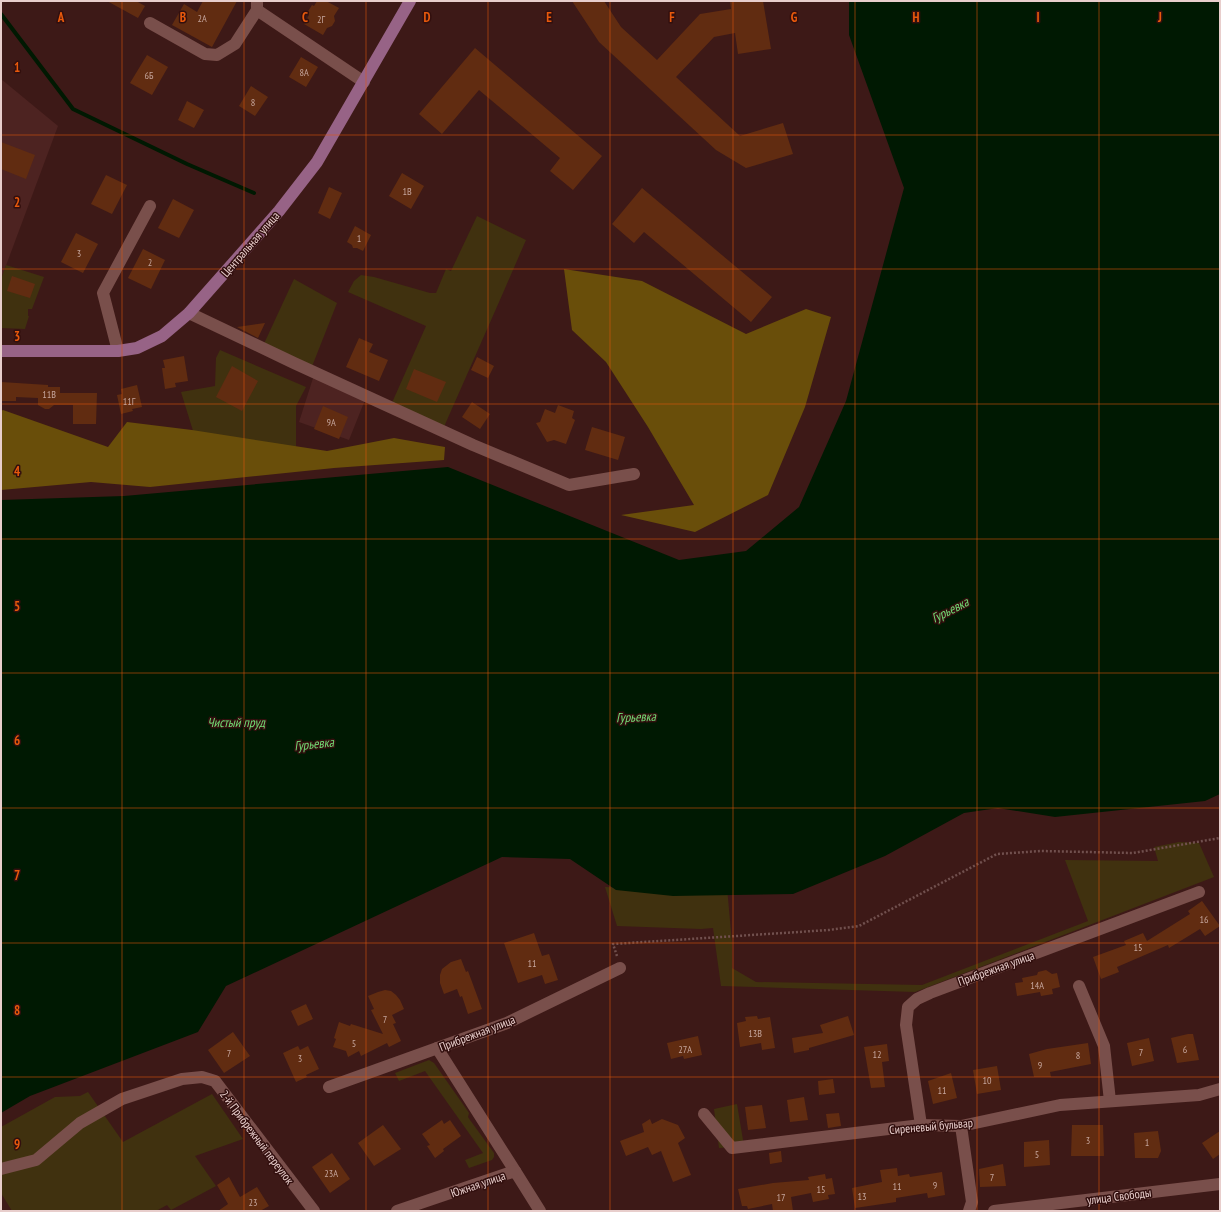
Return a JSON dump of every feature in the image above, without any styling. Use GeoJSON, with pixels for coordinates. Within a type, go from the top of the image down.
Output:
{"type":"FeatureCollection","features":[{"type":"Feature","properties":{"kind":"main road","name":"Центральная улица"},"geometry":{"type":"LineString","coordinates":[[1,350],[118,351],[137,348],[162,336],[189,313],[279,211],[317,162],[410,1]]}},
{"type":"Feature","properties":{"kind":"street"},"geometry":{"type":"LineString","coordinates":[[150,23],[205,54],[217,55],[235,44],[257,6],[364,82]]}},
{"type":"Feature","properties":{"kind":"street"},"geometry":{"type":"LineString","coordinates":[[118,351],[103,293],[150,206]]}},
{"type":"Feature","properties":{"kind":"street"},"geometry":{"type":"LineString","coordinates":[[189,313],[473,445],[569,485],[634,474]]}},
{"type":"Feature","properties":{"kind":"street","name":"Прибрежная улица"},"geometry":{"type":"LineString","coordinates":[[921,1125],[906,1025],[908,1007],[917,999],[1199,892]]}},
{"type":"Feature","properties":{"kind":"street","name":"Прибрежная улица"},"geometry":{"type":"LineString","coordinates":[[329,1087],[507,1023],[620,968]]}},
{"type":"Feature","properties":{"kind":"street"},"geometry":{"type":"LineString","coordinates":[[1079,986],[1104,1046],[1110,1101]]}},
{"type":"Feature","properties":{"kind":"street"},"geometry":{"type":"LineString","coordinates":[[437,1048],[515,1171]]}},
{"type":"Feature","properties":{"kind":"street","name":"2-й Прибрежный переулок"},"geometry":{"type":"LineString","coordinates":[[1,1169],[36,1160],[80,1122],[122,1099],[182,1079],[202,1076],[215,1081],[314,1211]]}},
{"type":"Feature","properties":{"kind":"street","name":"Сиреневый бульвар"},"geometry":{"type":"LineString","coordinates":[[704,1114],[732,1148],[921,1125],[961,1126],[1060,1104],[1200,1095],[1220,1089]]}},
{"type":"Feature","properties":{"kind":"street"},"geometry":{"type":"LineString","coordinates":[[961,1126],[972,1202],[969,1211]]}},
{"type":"Feature","properties":{"kind":"street","name":"Южная улица"},"geometry":{"type":"LineString","coordinates":[[398,1211],[515,1171],[540,1211]]}},
{"type":"Feature","properties":{"kind":"street","name":"улица Свободы"},"geometry":{"type":"LineString","coordinates":[[994,1211],[1220,1184]]}},
{"type":"Feature","properties":{"kind":"path"},"geometry":{"type":"LineString","coordinates":[[620,968],[613,944],[821,930],[859,926],[997,854],[1041,851],[1133,853],[1220,838]]}},
{"type":"Feature","properties":{"kind":"shaded area"},"geometry":{"type":"Polygon","coordinates":[[[1,79],[58,126],[1,279],[1,79]]]}},
{"type":"Feature","properties":{"kind":"shaded area"},"geometry":{"type":"Polygon","coordinates":[[[477,216],[526,240],[443,429],[391,405],[426,326],[348,292],[354,281],[361,275],[374,277],[430,293],[436,293],[446,269],[451,271],[477,216]]]}},
{"type":"Feature","properties":{"kind":"shaded area"},"geometry":{"type":"Polygon","coordinates":[[[6,265],[44,277],[32,309],[28,309],[29,316],[25,329],[1,328],[1,279],[6,265]]]}},
{"type":"Feature","properties":{"kind":"shaded area"},"geometry":{"type":"Polygon","coordinates":[[[564,269],[642,281],[746,334],[806,309],[831,317],[805,407],[768,495],[695,532],[621,515],[694,505],[648,427],[606,362],[572,330],[564,269]]]}},
{"type":"Feature","properties":{"kind":"shaded area"},"geometry":{"type":"Polygon","coordinates":[[[294,279],[337,303],[311,369],[262,348],[294,279]]]}},
{"type":"Feature","properties":{"kind":"shaded area"},"geometry":{"type":"Polygon","coordinates":[[[220,350],[306,387],[296,406],[296,459],[194,434],[181,392],[215,386],[216,358],[220,350]]]}},
{"type":"Feature","properties":{"kind":"shaded area"},"geometry":{"type":"Polygon","coordinates":[[[314,375],[367,395],[349,440],[299,422],[314,375]]]}},
{"type":"Feature","properties":{"kind":"shaded area"},"geometry":{"type":"Polygon","coordinates":[[[3,410],[108,447],[127,422],[192,430],[327,451],[394,438],[445,447],[444,460],[334,468],[150,487],[91,482],[1,490],[1,411],[3,410]]]}},
{"type":"Feature","properties":{"kind":"shaded area"},"geometry":{"type":"Polygon","coordinates":[[[1179,842],[1199,843],[1214,877],[915,992],[721,986],[713,928],[701,929],[617,926],[605,887],[676,889],[727,887],[732,943],[732,968],[756,982],[922,985],[1088,921],[1065,860],[1158,861],[1154,847],[1179,842]]]}},
{"type":"Feature","properties":{"kind":"shaded area"},"geometry":{"type":"Polygon","coordinates":[[[429,1060],[434,1063],[469,1113],[468,1117],[494,1153],[492,1160],[469,1168],[465,1160],[483,1153],[425,1071],[399,1081],[395,1073],[429,1060]]]}},
{"type":"Feature","properties":{"kind":"shaded area"},"geometry":{"type":"Polygon","coordinates":[[[88,1092],[123,1142],[212,1094],[243,1139],[195,1156],[216,1186],[171,1210],[167,1205],[156,1211],[12,1211],[1,1193],[1,1127],[55,1097],[80,1096],[88,1092]]]}},
{"type":"Feature","properties":{"kind":"shaded area"},"geometry":{"type":"Polygon","coordinates":[[[737,1104],[744,1146],[719,1148],[714,1109],[737,1104]]]}},
{"type":"Feature","properties":{"kind":"water","name":"Чистый пруд"},"geometry":{"type":"Polygon","coordinates":[[[849,1],[1220,1],[1220,794],[1205,801],[1055,817],[998,808],[964,813],[885,856],[793,894],[673,896],[616,890],[570,859],[502,857],[226,986],[198,1032],[30,1096],[1,1113],[1,500],[124,496],[448,467],[679,560],[746,551],[799,507],[846,401],[904,188],[849,35],[849,1]]]}},
{"type":"Feature","properties":{"kind":"building"},"geometry":{"type":"Polygon","coordinates":[[[107,1],[136,1],[145,6],[138,18],[107,1]]]}},
{"type":"Feature","properties":{"kind":"building"},"geometry":{"type":"Polygon","coordinates":[[[203,1],[237,1],[212,47],[172,25],[184,4],[197,12],[203,1]]]}},
{"type":"Feature","properties":{"kind":"building"},"geometry":{"type":"Polygon","coordinates":[[[317,1],[326,1],[339,8],[334,16],[335,21],[332,26],[327,28],[323,35],[304,24],[309,15],[307,13],[312,5],[314,6],[317,1]]]}},
{"type":"Feature","properties":{"kind":"building"},"geometry":{"type":"Polygon","coordinates":[[[572,1],[604,1],[621,27],[657,60],[700,14],[731,9],[730,1],[763,1],[771,49],[738,54],[735,33],[714,37],[676,77],[740,136],[783,123],[793,154],[746,168],[716,150],[599,42],[572,1]]]}},
{"type":"Feature","properties":{"kind":"building"},"geometry":{"type":"Polygon","coordinates":[[[475,48],[602,156],[573,190],[550,171],[560,158],[479,90],[442,134],[419,114],[475,48]]]}},
{"type":"Feature","properties":{"kind":"building"},"geometry":{"type":"Polygon","coordinates":[[[147,55],[168,67],[152,95],[130,83],[147,55]]]}},
{"type":"Feature","properties":{"kind":"building"},"geometry":{"type":"Polygon","coordinates":[[[301,57],[318,67],[306,87],[289,77],[301,57]]]}},
{"type":"Feature","properties":{"kind":"building"},"geometry":{"type":"Polygon","coordinates":[[[251,86],[268,97],[255,116],[239,106],[251,86]]]}},
{"type":"Feature","properties":{"kind":"building"},"geometry":{"type":"Polygon","coordinates":[[[187,101],[204,110],[194,128],[178,120],[187,101]]]}},
{"type":"Feature","properties":{"kind":"building"},"geometry":{"type":"Polygon","coordinates":[[[1,142],[35,155],[26,179],[1,169],[1,142]]]}},
{"type":"Feature","properties":{"kind":"building"},"geometry":{"type":"Polygon","coordinates":[[[402,173],[424,186],[411,209],[389,196],[402,173]]]}},
{"type":"Feature","properties":{"kind":"building"},"geometry":{"type":"Polygon","coordinates":[[[106,175],[127,185],[112,214],[91,204],[106,175]]]}},
{"type":"Feature","properties":{"kind":"building"},"geometry":{"type":"Polygon","coordinates":[[[329,187],[342,193],[330,219],[318,213],[329,187]]]}},
{"type":"Feature","properties":{"kind":"building"},"geometry":{"type":"Polygon","coordinates":[[[642,188],[772,297],[751,322],[644,232],[634,243],[612,224],[642,188]]]}},
{"type":"Feature","properties":{"kind":"building"},"geometry":{"type":"Polygon","coordinates":[[[173,199],[194,210],[179,238],[158,228],[173,199]]]}},
{"type":"Feature","properties":{"kind":"building"},"geometry":{"type":"Polygon","coordinates":[[[355,226],[371,235],[363,251],[353,248],[352,245],[347,242],[355,226]]]}},
{"type":"Feature","properties":{"kind":"building"},"geometry":{"type":"Polygon","coordinates":[[[76,233],[98,244],[83,273],[61,262],[76,233]]]}},
{"type":"Feature","properties":{"kind":"building"},"geometry":{"type":"Polygon","coordinates":[[[143,249],[165,260],[151,289],[128,278],[143,249]]]}},
{"type":"Feature","properties":{"kind":"building"},"geometry":{"type":"Polygon","coordinates":[[[12,276],[35,284],[30,298],[7,291],[12,276]]]}},
{"type":"Feature","properties":{"kind":"building"},"geometry":{"type":"Polygon","coordinates":[[[265,323],[258,338],[237,327],[265,323]]]}},
{"type":"Feature","properties":{"kind":"building"},"geometry":{"type":"Polygon","coordinates":[[[359,338],[373,344],[369,352],[388,360],[379,381],[346,367],[359,338]]]}},
{"type":"Feature","properties":{"kind":"building"},"geometry":{"type":"Polygon","coordinates":[[[184,356],[188,381],[175,383],[176,387],[165,389],[162,368],[165,368],[163,360],[184,356]]]}},
{"type":"Feature","properties":{"kind":"building"},"geometry":{"type":"Polygon","coordinates":[[[477,357],[494,366],[488,378],[471,370],[477,357]]]}},
{"type":"Feature","properties":{"kind":"building"},"geometry":{"type":"Polygon","coordinates":[[[232,366],[258,381],[242,411],[216,397],[232,366]]]}},
{"type":"Feature","properties":{"kind":"building"},"geometry":{"type":"Polygon","coordinates":[[[414,369],[446,382],[437,402],[406,389],[414,369]]]}},
{"type":"Feature","properties":{"kind":"building"},"geometry":{"type":"Polygon","coordinates":[[[1,382],[60,387],[60,393],[97,393],[96,424],[73,424],[73,405],[54,405],[49,409],[45,409],[38,405],[38,398],[16,397],[16,401],[1,401],[1,382]]]}},
{"type":"Feature","properties":{"kind":"building"},"geometry":{"type":"Polygon","coordinates":[[[137,385],[142,407],[132,409],[133,411],[121,414],[117,395],[122,394],[121,389],[137,385]]]}},
{"type":"Feature","properties":{"kind":"building"},"geometry":{"type":"Polygon","coordinates":[[[472,402],[490,414],[480,429],[462,417],[472,402]]]}},
{"type":"Feature","properties":{"kind":"building"},"geometry":{"type":"Polygon","coordinates":[[[558,405],[574,411],[572,418],[575,420],[566,444],[554,440],[547,442],[536,423],[540,422],[545,409],[555,413],[558,405]]]}},
{"type":"Feature","properties":{"kind":"building"},"geometry":{"type":"Polygon","coordinates":[[[323,406],[348,417],[339,439],[314,429],[323,406]]]}},
{"type":"Feature","properties":{"kind":"building"},"geometry":{"type":"Polygon","coordinates":[[[592,427],[625,437],[618,460],[585,450],[592,427]]]}},
{"type":"Feature","properties":{"kind":"building"},"geometry":{"type":"Polygon","coordinates":[[[1202,901],[1220,926],[1205,936],[1200,929],[1169,948],[1168,945],[1117,967],[1119,972],[1101,979],[1093,957],[1126,945],[1124,941],[1143,933],[1147,941],[1190,914],[1188,911],[1202,901]]]}},
{"type":"Feature","properties":{"kind":"building"},"geometry":{"type":"Polygon","coordinates":[[[534,933],[542,956],[549,954],[558,980],[545,984],[542,975],[518,983],[504,943],[534,933]]]}},
{"type":"Feature","properties":{"kind":"building"},"geometry":{"type":"Polygon","coordinates":[[[461,959],[466,972],[468,971],[482,1009],[468,1014],[462,996],[460,997],[457,989],[444,994],[440,983],[442,969],[451,962],[461,959]]]}},
{"type":"Feature","properties":{"kind":"building"},"geometry":{"type":"Polygon","coordinates":[[[1046,970],[1052,974],[1057,973],[1060,987],[1052,989],[1053,994],[1041,996],[1040,992],[1017,996],[1015,983],[1023,982],[1022,978],[1037,975],[1038,972],[1046,970]]]}},
{"type":"Feature","properties":{"kind":"building"},"geometry":{"type":"Polygon","coordinates":[[[385,990],[391,991],[396,995],[404,1009],[392,1015],[396,1023],[393,1024],[401,1041],[389,1047],[387,1043],[361,1056],[359,1051],[348,1057],[346,1051],[333,1047],[339,1022],[350,1026],[351,1024],[383,1034],[371,1010],[374,1009],[368,996],[385,990]]]}},
{"type":"Feature","properties":{"kind":"building"},"geometry":{"type":"Polygon","coordinates":[[[306,1004],[313,1019],[298,1026],[291,1011],[306,1004]]]}},
{"type":"Feature","properties":{"kind":"building"},"geometry":{"type":"Polygon","coordinates":[[[757,1016],[758,1019],[770,1017],[775,1048],[762,1050],[761,1043],[740,1047],[737,1023],[746,1021],[745,1017],[757,1016]]]}},
{"type":"Feature","properties":{"kind":"building"},"geometry":{"type":"Polygon","coordinates":[[[848,1016],[854,1035],[809,1048],[809,1050],[794,1053],[792,1038],[823,1033],[820,1025],[848,1016]]]}},
{"type":"Feature","properties":{"kind":"building"},"geometry":{"type":"Polygon","coordinates":[[[233,1032],[250,1056],[224,1073],[208,1050],[233,1032]]]}},
{"type":"Feature","properties":{"kind":"building"},"geometry":{"type":"Polygon","coordinates":[[[1193,1034],[1199,1060],[1177,1063],[1171,1038],[1193,1034]]]}},
{"type":"Feature","properties":{"kind":"building"},"geometry":{"type":"Polygon","coordinates":[[[698,1036],[702,1055],[684,1059],[683,1056],[671,1059],[667,1043],[698,1036]]]}},
{"type":"Feature","properties":{"kind":"building"},"geometry":{"type":"Polygon","coordinates":[[[1149,1038],[1154,1061],[1132,1066],[1127,1043],[1149,1038]]]}},
{"type":"Feature","properties":{"kind":"building"},"geometry":{"type":"Polygon","coordinates":[[[1088,1043],[1091,1064],[1050,1072],[1051,1077],[1034,1077],[1029,1054],[1047,1049],[1088,1043]]]}},
{"type":"Feature","properties":{"kind":"building"},"geometry":{"type":"Polygon","coordinates":[[[887,1044],[889,1061],[882,1062],[885,1087],[871,1088],[864,1047],[887,1044]]]}},
{"type":"Feature","properties":{"kind":"building"},"geometry":{"type":"Polygon","coordinates":[[[298,1046],[300,1050],[308,1046],[319,1069],[296,1082],[283,1053],[298,1046]]]}},
{"type":"Feature","properties":{"kind":"building"},"geometry":{"type":"Polygon","coordinates":[[[997,1066],[1001,1090],[977,1094],[973,1070],[997,1066]]]}},
{"type":"Feature","properties":{"kind":"building"},"geometry":{"type":"Polygon","coordinates":[[[951,1073],[957,1098],[933,1104],[928,1081],[951,1073]]]}},
{"type":"Feature","properties":{"kind":"building"},"geometry":{"type":"Polygon","coordinates":[[[833,1079],[835,1093],[819,1095],[818,1081],[833,1079]]]}},
{"type":"Feature","properties":{"kind":"building"},"geometry":{"type":"Polygon","coordinates":[[[804,1097],[808,1120],[790,1122],[787,1100],[804,1097]]]}},
{"type":"Feature","properties":{"kind":"building"},"geometry":{"type":"Polygon","coordinates":[[[762,1105],[766,1128],[748,1130],[745,1107],[762,1105]]]}},
{"type":"Feature","properties":{"kind":"building"},"geometry":{"type":"Polygon","coordinates":[[[839,1113],[841,1126],[828,1128],[826,1114],[839,1113]]]}},
{"type":"Feature","properties":{"kind":"building"},"geometry":{"type":"Polygon","coordinates":[[[650,1119],[652,1124],[662,1119],[678,1125],[685,1138],[678,1143],[691,1175],[673,1182],[661,1151],[652,1155],[648,1147],[626,1156],[620,1141],[644,1132],[642,1124],[650,1119]]]}},
{"type":"Feature","properties":{"kind":"building"},"geometry":{"type":"Polygon","coordinates":[[[442,1120],[444,1124],[450,1120],[461,1136],[443,1149],[444,1151],[435,1158],[427,1146],[430,1145],[422,1134],[442,1120]]]}},
{"type":"Feature","properties":{"kind":"building"},"geometry":{"type":"Polygon","coordinates":[[[383,1125],[401,1149],[374,1166],[358,1143],[383,1125]]]}},
{"type":"Feature","properties":{"kind":"building"},"geometry":{"type":"Polygon","coordinates":[[[1072,1125],[1103,1125],[1104,1156],[1071,1156],[1072,1125]]]}},
{"type":"Feature","properties":{"kind":"building"},"geometry":{"type":"Polygon","coordinates":[[[1158,1131],[1161,1151],[1158,1158],[1135,1158],[1134,1133],[1158,1131]]]}},
{"type":"Feature","properties":{"kind":"building"},"geometry":{"type":"Polygon","coordinates":[[[1220,1131],[1220,1154],[1213,1159],[1202,1143],[1220,1131]]]}},
{"type":"Feature","properties":{"kind":"building"},"geometry":{"type":"Polygon","coordinates":[[[1049,1140],[1050,1165],[1024,1167],[1024,1142],[1049,1140]]]}},
{"type":"Feature","properties":{"kind":"building"},"geometry":{"type":"Polygon","coordinates":[[[781,1151],[782,1162],[770,1164],[769,1153],[781,1151]]]}},
{"type":"Feature","properties":{"kind":"building"},"geometry":{"type":"Polygon","coordinates":[[[332,1153],[350,1179],[330,1193],[312,1167],[332,1153]]]}},
{"type":"Feature","properties":{"kind":"building"},"geometry":{"type":"Polygon","coordinates":[[[1003,1164],[1006,1186],[980,1187],[979,1169],[1003,1164]]]}},
{"type":"Feature","properties":{"kind":"building"},"geometry":{"type":"Polygon","coordinates":[[[897,1168],[898,1176],[909,1174],[910,1177],[942,1172],[945,1195],[928,1198],[927,1193],[896,1198],[896,1202],[855,1208],[852,1188],[882,1182],[880,1170],[897,1168]]]}},
{"type":"Feature","properties":{"kind":"building"},"geometry":{"type":"Polygon","coordinates":[[[825,1174],[826,1179],[832,1178],[835,1194],[828,1195],[829,1199],[813,1202],[811,1193],[791,1197],[793,1211],[773,1211],[772,1204],[748,1209],[747,1206],[742,1206],[738,1189],[773,1183],[809,1180],[808,1177],[825,1174]]]}},
{"type":"Feature","properties":{"kind":"building"},"geometry":{"type":"Polygon","coordinates":[[[229,1177],[240,1197],[257,1187],[269,1206],[260,1211],[218,1211],[228,1204],[217,1185],[229,1177]]]}},
{"type":"Feature","properties":{"kind":"waterway"},"geometry":{"type":"LineString","coordinates":[[1,14],[73,109],[187,164],[254,193]]}},
{"type":"Feature","properties":{"kind":"water label","name":"Гурьевка"},"geometry":{"type":"Point","coordinates":[950,610]}},
{"type":"Feature","properties":{"kind":"water label","name":"Гурьевка"},"geometry":{"type":"Point","coordinates":[636,717]}},
{"type":"Feature","properties":{"kind":"water label","name":"Гурьевка"},"geometry":{"type":"Point","coordinates":[314,744]}}]}
